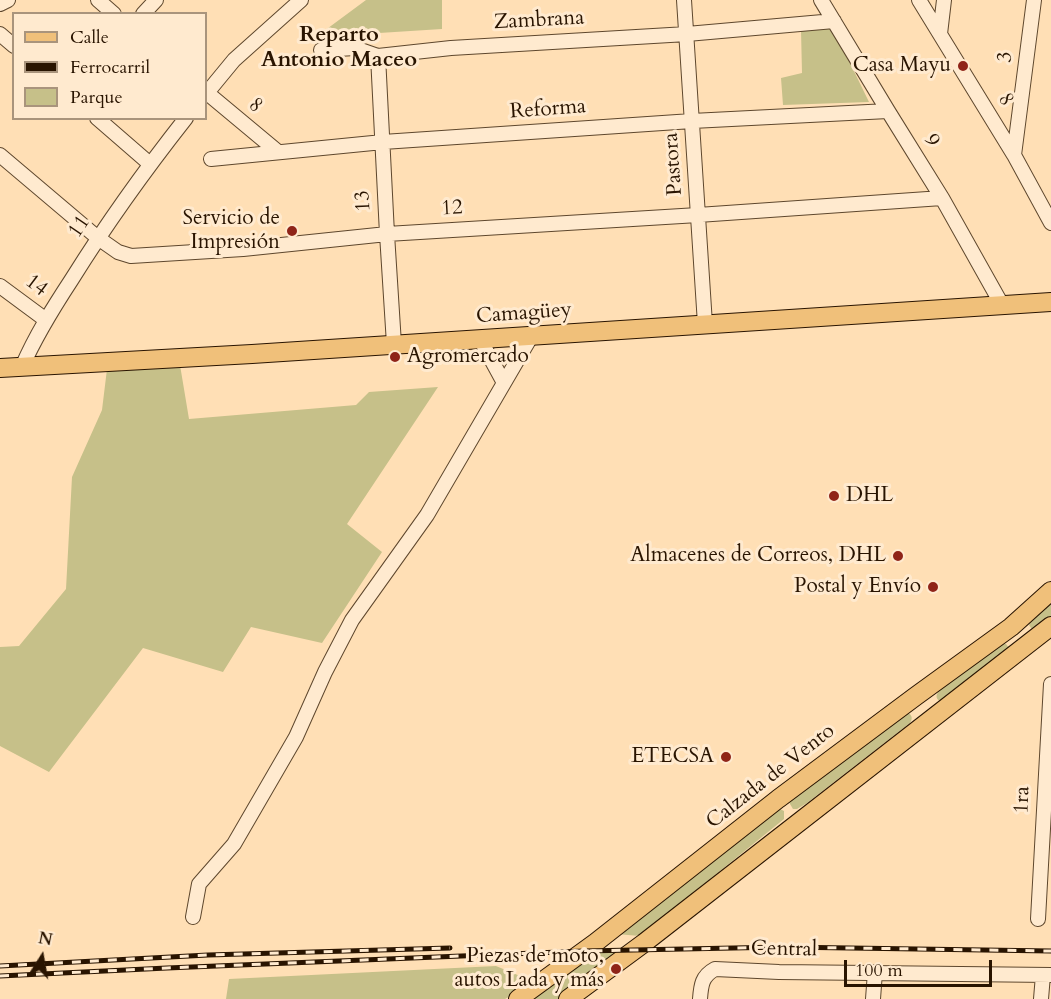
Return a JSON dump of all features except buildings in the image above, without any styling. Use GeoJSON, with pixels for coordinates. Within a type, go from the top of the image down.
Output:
{"type":"FeatureCollection","features":[{"type":"Feature","properties":{"kind":"main road","name":"Camagüey"},"geometry":{"type":"LineString","coordinates":[[0,368],[1051,302]]}},
{"type":"Feature","properties":{"kind":"main road","name":"Calzada de Vento"},"geometry":{"type":"LineString","coordinates":[[519,999],[595,943],[778,799],[1011,627],[1051,591]]}},
{"type":"Feature","properties":{"kind":"main road"},"geometry":{"type":"LineString","coordinates":[[568,999],[644,943],[1051,626]]}},
{"type":"Feature","properties":{"kind":"main road"},"geometry":{"type":"LineString","coordinates":[[916,696],[931,719]]}},
{"type":"Feature","properties":{"kind":"main road"},"geometry":{"type":"LineString","coordinates":[[778,799],[798,823]]}},
{"type":"Feature","properties":{"kind":"street"},"geometry":{"type":"LineString","coordinates":[[0,4],[8,0]]}},
{"type":"Feature","properties":{"kind":"street"},"geometry":{"type":"LineString","coordinates":[[98,0],[112,12]]}},
{"type":"Feature","properties":{"kind":"street"},"geometry":{"type":"LineString","coordinates":[[145,12],[156,0]]}},
{"type":"Feature","properties":{"kind":"street"},"geometry":{"type":"LineString","coordinates":[[207,92],[234,60],[301,0]]}},
{"type":"Feature","properties":{"kind":"street","name":"Pastora"},"geometry":{"type":"LineString","coordinates":[[684,0],[705,324]]}},
{"type":"Feature","properties":{"kind":"street","name":"9"},"geometry":{"type":"LineString","coordinates":[[821,0],[942,198],[1002,305]]}},
{"type":"Feature","properties":{"kind":"street","name":"8"},"geometry":{"type":"LineString","coordinates":[[919,0],[1014,155],[1051,224]]}},
{"type":"Feature","properties":{"kind":"street"},"geometry":{"type":"LineString","coordinates":[[940,34],[944,0]]}},
{"type":"Feature","properties":{"kind":"street","name":"3"},"geometry":{"type":"LineString","coordinates":[[1014,155],[1034,0]]}},
{"type":"Feature","properties":{"kind":"street","name":"Zambrana"},"geometry":{"type":"LineString","coordinates":[[321,50],[355,48],[378,56],[451,48],[687,34],[834,21]]}},
{"type":"Feature","properties":{"kind":"street"},"geometry":{"type":"LineString","coordinates":[[0,34],[12,44]]}},
{"type":"Feature","properties":{"kind":"street","name":"13"},"geometry":{"type":"LineString","coordinates":[[378,56],[394,345]]}},
{"type":"Feature","properties":{"kind":"street","name":"8"},"geometry":{"type":"LineString","coordinates":[[207,94],[278,152]]}},
{"type":"Feature","properties":{"kind":"street","name":"Reforma"},"geometry":{"type":"LineString","coordinates":[[211,159],[382,142],[692,121],[888,111]]}},
{"type":"Feature","properties":{"kind":"street"},"geometry":{"type":"LineString","coordinates":[[99,120],[150,164]]}},
{"type":"Feature","properties":{"kind":"street","name":"11"},"geometry":{"type":"LineString","coordinates":[[22,367],[34,340],[98,238],[184,120]]}},
{"type":"Feature","properties":{"kind":"street","name":"12"},"geometry":{"type":"LineString","coordinates":[[0,154],[98,238],[118,252],[131,256],[243,249],[387,234],[942,198]]}},
{"type":"Feature","properties":{"kind":"street","name":"14"},"geometry":{"type":"LineString","coordinates":[[0,286],[46,320]]}},
{"type":"Feature","properties":{"kind":"street"},"geometry":{"type":"LineString","coordinates":[[193,917],[199,884],[240,835],[296,738],[325,672],[352,620],[427,514],[532,336]]}},
{"type":"Feature","properties":{"kind":"street"},"geometry":{"type":"LineString","coordinates":[[480,339],[504,383]]}},
{"type":"Feature","properties":{"kind":"street","name":"1ra"},"geometry":{"type":"LineString","coordinates":[[1038,919],[1051,684]]}},
{"type":"Feature","properties":{"kind":"street","name":"Central"},"geometry":{"type":"LineString","coordinates":[[700,999],[702,982],[708,973],[715,969],[779,972],[1047,975]]}},
{"type":"Feature","properties":{"kind":"street"},"geometry":{"type":"LineString","coordinates":[[873,999],[874,972]]}},
{"type":"Feature","properties":{"kind":"street"},"geometry":{"type":"LineString","coordinates":[[1041,999],[1047,975]]}},
{"type":"Feature","properties":{"kind":"green space"},"geometry":{"type":"Polygon","coordinates":[[[366,0],[442,0],[442,29],[316,37],[366,0]]]}},
{"type":"Feature","properties":{"kind":"green space"},"geometry":{"type":"Polygon","coordinates":[[[833,28],[869,102],[783,105],[781,78],[802,73],[801,30],[833,28]]]}},
{"type":"Feature","properties":{"kind":"green space"},"geometry":{"type":"Polygon","coordinates":[[[180,365],[189,419],[356,405],[369,392],[438,387],[347,524],[382,552],[322,643],[251,627],[223,672],[143,648],[49,772],[0,746],[0,647],[19,646],[66,589],[72,477],[102,410],[107,369],[180,365]]]}},
{"type":"Feature","properties":{"kind":"green space"},"geometry":{"type":"Polygon","coordinates":[[[1051,599],[1051,619],[1034,630],[1029,625],[1031,618],[1051,599]]]}},
{"type":"Feature","properties":{"kind":"green space"},"geometry":{"type":"Polygon","coordinates":[[[1002,643],[1010,649],[941,702],[938,700],[939,691],[1002,643]]]}},
{"type":"Feature","properties":{"kind":"green space"},"geometry":{"type":"Polygon","coordinates":[[[907,712],[912,717],[910,723],[807,803],[793,809],[789,801],[907,712]]]}},
{"type":"Feature","properties":{"kind":"green space"},"geometry":{"type":"Polygon","coordinates":[[[780,809],[784,811],[784,819],[640,936],[616,934],[780,809]]]}},
{"type":"Feature","properties":{"kind":"green space"},"geometry":{"type":"Polygon","coordinates":[[[634,950],[568,999],[518,999],[584,951],[634,950]]]}},
{"type":"Feature","properties":{"kind":"green space"},"geometry":{"type":"Polygon","coordinates":[[[496,966],[520,976],[514,994],[505,999],[226,999],[229,979],[496,966]]]}},
{"type":"Feature","properties":{"kind":"railway"},"geometry":{"type":"LineString","coordinates":[[0,976],[584,951],[783,947],[1051,951]]}},
{"type":"Feature","properties":{"kind":"railway"},"geometry":{"type":"LineString","coordinates":[[0,966],[208,955],[450,948]]}},
{"type":"Feature","properties":{"kind":"place","name":"Casa Mayu"},"geometry":{"type":"Point","coordinates":[963,66]}},
{"type":"Feature","properties":{"kind":"place","name":"Servicio de Impresión"},"geometry":{"type":"Point","coordinates":[292,231]}},
{"type":"Feature","properties":{"kind":"place","name":"Agromercado"},"geometry":{"type":"Point","coordinates":[395,357]}},
{"type":"Feature","properties":{"kind":"place","name":"DHL"},"geometry":{"type":"Point","coordinates":[834,496]}},
{"type":"Feature","properties":{"kind":"place","name":"Almacenes de Correos, DHL"},"geometry":{"type":"Point","coordinates":[898,556]}},
{"type":"Feature","properties":{"kind":"place","name":"Postal y Envío"},"geometry":{"type":"Point","coordinates":[933,587]}},
{"type":"Feature","properties":{"kind":"place","name":"ETECSA"},"geometry":{"type":"Point","coordinates":[726,757]}},
{"type":"Feature","properties":{"kind":"place","name":"Piezas de moto, autos Lada y más"},"geometry":{"type":"Point","coordinates":[616,969]}},
{"type":"Feature","properties":{"kind":"district","name":"Reparto Antonio Maceo"},"geometry":{"type":"Point","coordinates":[339,48]}}]}
